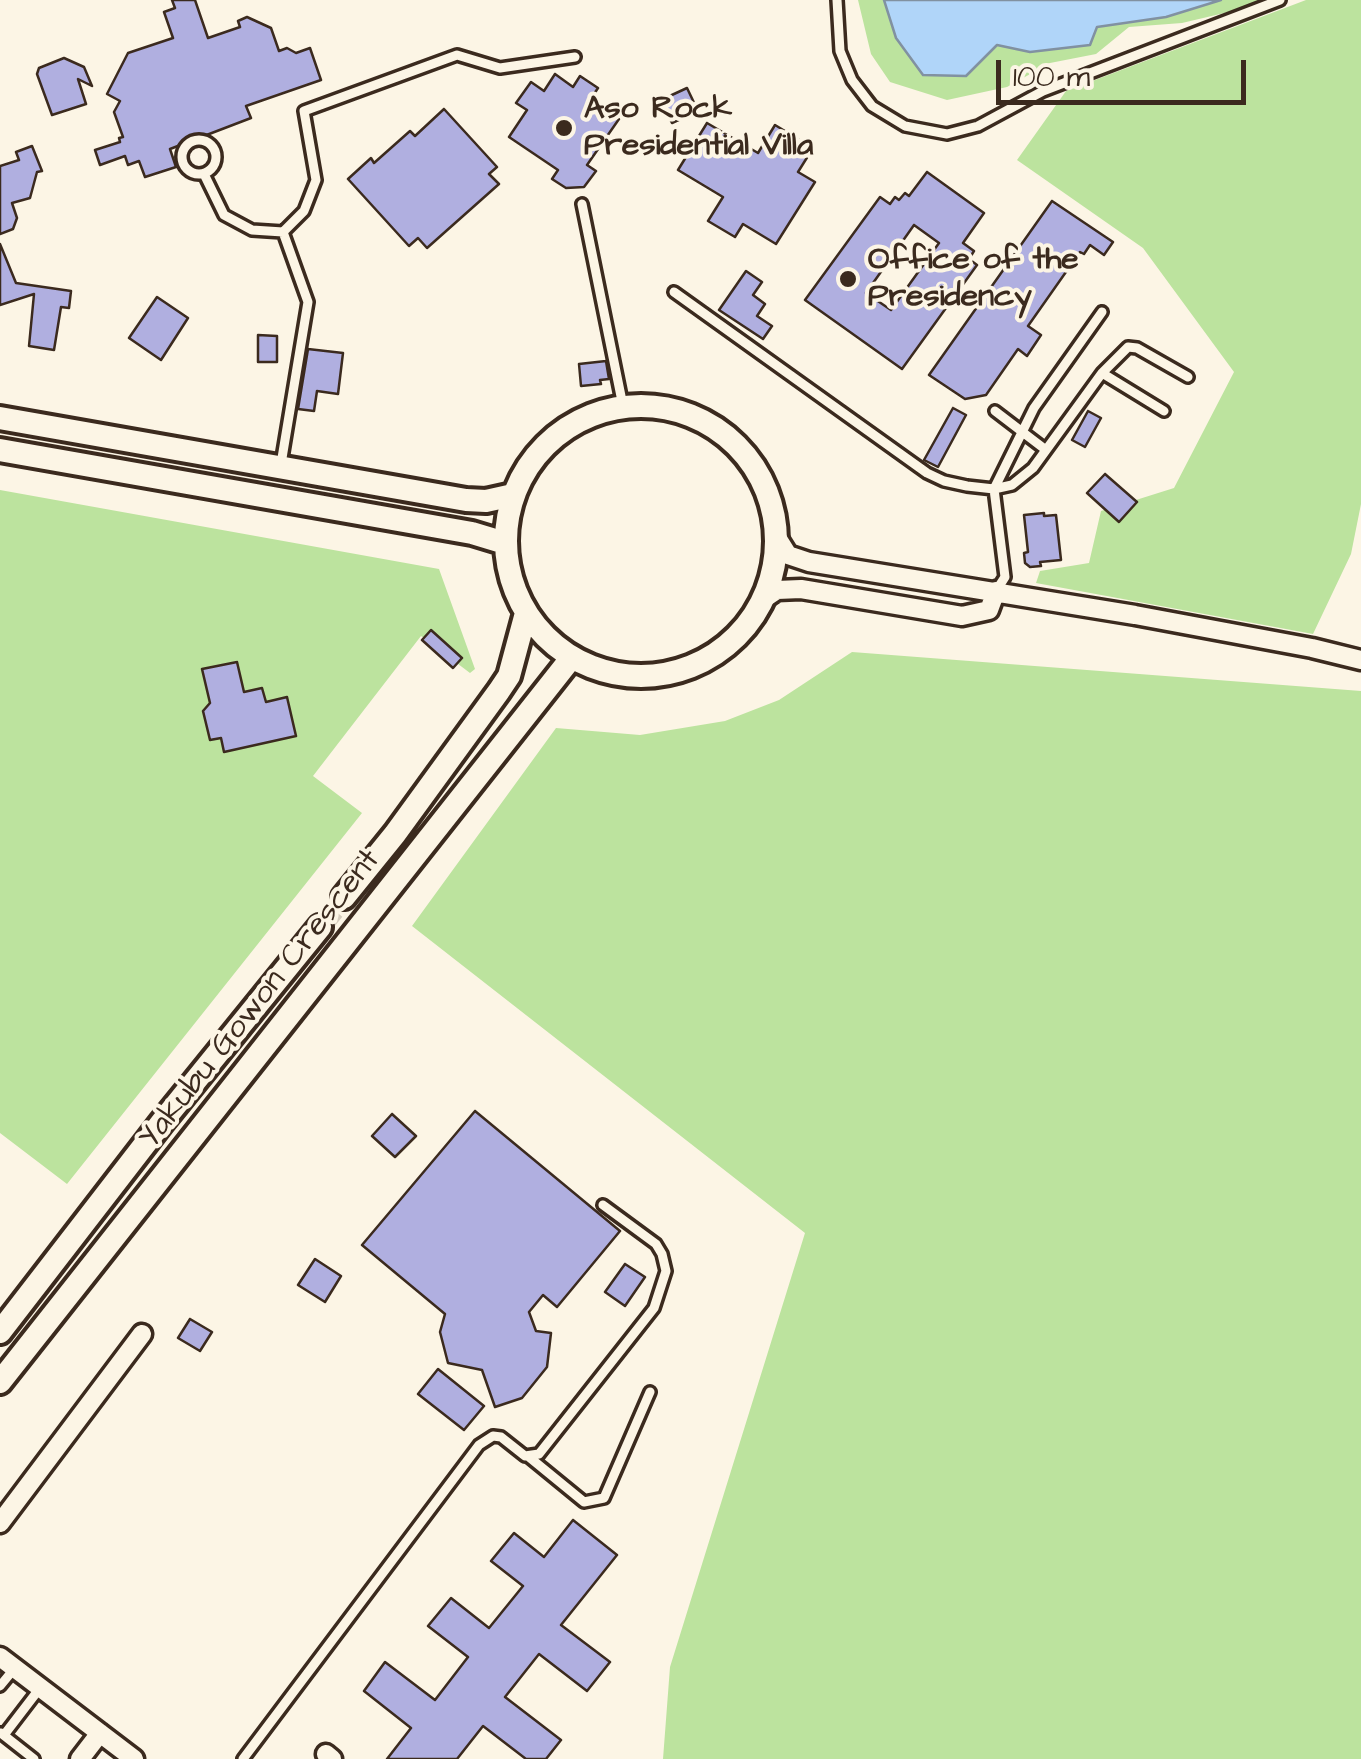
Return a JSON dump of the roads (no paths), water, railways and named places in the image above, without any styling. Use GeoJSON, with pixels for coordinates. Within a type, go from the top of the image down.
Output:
{"type":"FeatureCollection","features":[{"type":"Feature","properties":{"kind":"street"},"geometry":{"type":"LineString","coordinates":[[623,406],[669,408],[712,424],[746,454],[770,494],[778,540],[765,598],[744,630],[716,654],[682,670],[644,676],[607,672],[572,658],[550,641],[526,613],[510,580],[505,543],[513,495],[530,462],[555,436],[587,416],[623,406]]}},
{"type":"Feature","properties":{"kind":"street"},"geometry":{"type":"LineString","coordinates":[[0,418],[466,500],[513,495]]}},
{"type":"Feature","properties":{"kind":"street"},"geometry":{"type":"LineString","coordinates":[[0,450],[472,533],[505,543]]}},
{"type":"Feature","properties":{"kind":"street"},"geometry":{"type":"LineString","coordinates":[[778,540],[788,554],[809,562],[996,591],[1361,660]]}},
{"type":"Feature","properties":{"kind":"street"},"geometry":{"type":"LineString","coordinates":[[765,598],[777,590],[801,589],[962,616],[988,610],[996,591]]}},
{"type":"Feature","properties":{"kind":"street"},"geometry":{"type":"LineString","coordinates":[[344,897],[499,691],[508,676],[526,613]]}},
{"type":"Feature","properties":{"kind":"street","name":"Yakubu Gowon Crescent"},"geometry":{"type":"LineString","coordinates":[[0,1382],[572,658]]}},
{"type":"Feature","properties":{"kind":"street"},"geometry":{"type":"LineString","coordinates":[[0,1332],[320,927]]}},
{"type":"Feature","properties":{"kind":"street"},"geometry":{"type":"LineString","coordinates":[[0,1523],[142,1334]]}},
{"type":"Feature","properties":{"kind":"street"},"geometry":{"type":"LineString","coordinates":[[7,1663],[134,1759]]}},
{"type":"Feature","properties":{"kind":"street"},"geometry":{"type":"LineString","coordinates":[[80,1759],[100,1733]]}},
{"type":"Feature","properties":{"kind":"lane"},"geometry":{"type":"LineString","coordinates":[[837,0],[840,50],[852,80],[872,106],[905,126],[948,134],[978,126],[1043,91],[1280,0]]}},
{"type":"Feature","properties":{"kind":"lane"},"geometry":{"type":"LineString","coordinates":[[204,174],[224,216],[252,230],[284,232],[304,211],[316,180],[304,111],[457,55],[500,68],[574,57]]}},
{"type":"Feature","properties":{"kind":"lane"},"geometry":{"type":"LineString","coordinates":[[582,204],[623,406]]}},
{"type":"Feature","properties":{"kind":"lane"},"geometry":{"type":"LineString","coordinates":[[281,466],[308,302],[284,232]]}},
{"type":"Feature","properties":{"kind":"lane"},"geometry":{"type":"LineString","coordinates":[[674,292],[944,481],[994,489],[1012,485],[1033,468],[1102,373],[1128,347],[1137,348],[1188,377]]}},
{"type":"Feature","properties":{"kind":"lane"},"geometry":{"type":"LineString","coordinates":[[996,591],[1005,577],[994,489],[1034,408],[1102,312]]}},
{"type":"Feature","properties":{"kind":"lane"},"geometry":{"type":"LineString","coordinates":[[1102,373],[1164,412]]}},
{"type":"Feature","properties":{"kind":"lane"},"geometry":{"type":"LineString","coordinates":[[995,412],[1046,450]]}},
{"type":"Feature","properties":{"kind":"lane"},"geometry":{"type":"LineString","coordinates":[[529,1458],[539,1454],[654,1308],[661,1293],[666,1270],[656,1244],[603,1205]]}},
{"type":"Feature","properties":{"kind":"lane"},"geometry":{"type":"LineString","coordinates":[[243,1759],[479,1445],[493,1436],[501,1437],[584,1502],[604,1498],[650,1392]]}},
{"type":"Feature","properties":{"kind":"lane"},"geometry":{"type":"LineString","coordinates":[[0,1686],[7,1663]]}},
{"type":"Feature","properties":{"kind":"lane"},"geometry":{"type":"LineString","coordinates":[[34,1759],[2,1734],[40,1688]]}},
{"type":"Feature","properties":{"kind":"water"},"geometry":{"type":"Polygon","coordinates":[[[884,0],[1221,0],[1166,17],[1097,27],[1090,45],[1030,52],[997,45],[966,76],[923,75],[896,38],[884,0]]]}},
{"type":"Feature","properties":{"kind":"tunnel"},"geometry":{"type":"LineString","coordinates":[[320,927],[344,897]]}},
{"type":"Feature","properties":{"kind":"place","name":"Aso Rock Presidential Villa"},"geometry":{"type":"Point","coordinates":[564,128]}},
{"type":"Feature","properties":{"kind":"place","name":"Office of the Presidency"},"geometry":{"type":"Point","coordinates":[848,279]}}]}
